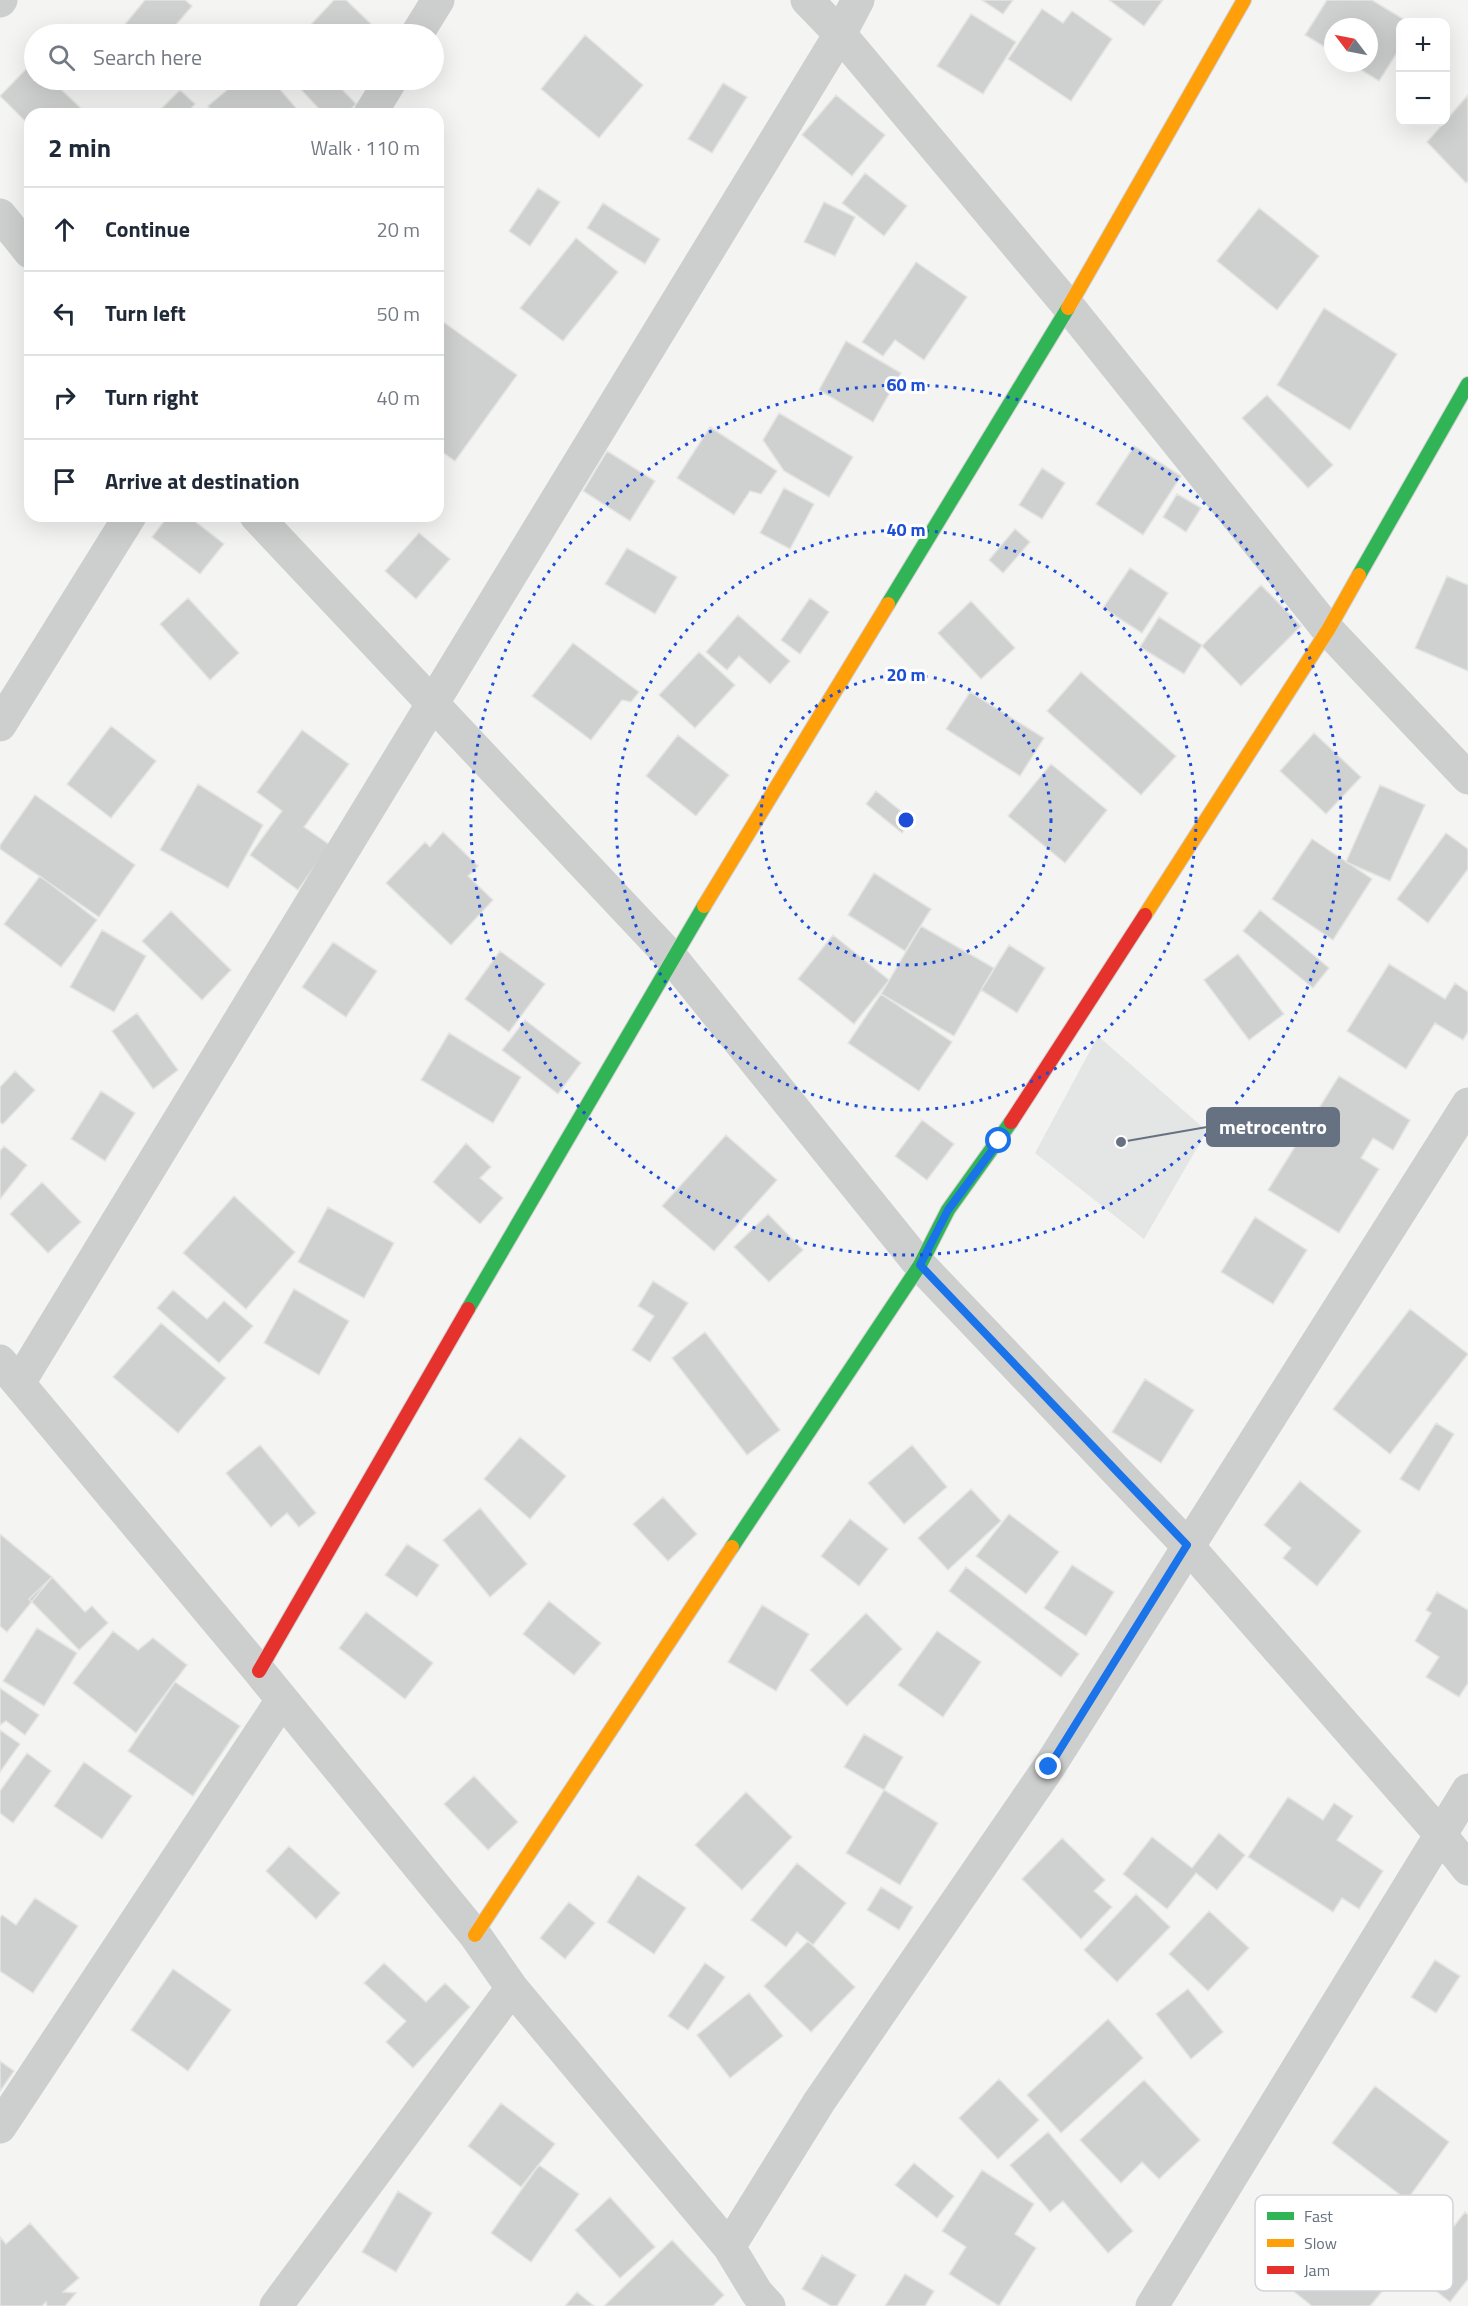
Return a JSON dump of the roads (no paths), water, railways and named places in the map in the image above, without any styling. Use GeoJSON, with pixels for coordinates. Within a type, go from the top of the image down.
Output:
{"type":"FeatureCollection","features":[{"type":"Feature","properties":{"kind":"street"},"geometry":{"type":"LineString","coordinates":[[423,24],[438,0]]}},
{"type":"Feature","properties":{"kind":"street"},"geometry":{"type":"LineString","coordinates":[[807,0],[840,34],[1069,307],[1328,630],[1468,778]]}},
{"type":"Feature","properties":{"kind":"street"},"geometry":{"type":"LineString","coordinates":[[758,2302],[729,2247],[512,1988],[475,1935],[10,1372],[431,704],[840,34],[858,0]]}},
{"type":"Feature","properties":{"kind":"street"},"geometry":{"type":"LineString","coordinates":[[259,1671],[672,958],[1069,307],[1244,0]]}},
{"type":"Feature","properties":{"kind":"street"},"geometry":{"type":"LineString","coordinates":[[374,108],[385,90]]}},
{"type":"Feature","properties":{"kind":"street"},"geometry":{"type":"LineString","coordinates":[[0,215],[24,245]]}},
{"type":"Feature","properties":{"kind":"street"},"geometry":{"type":"LineString","coordinates":[[475,1935],[920,1265],[948,1210],[999,1141],[1328,630],[1468,384]]}},
{"type":"Feature","properties":{"kind":"street"},"geometry":{"type":"LineString","coordinates":[[0,725],[126,522]]}},
{"type":"Feature","properties":{"kind":"street"},"geometry":{"type":"LineString","coordinates":[[262,522],[672,958],[920,1265],[1187,1545],[1468,1869]]}},
{"type":"Feature","properties":{"kind":"street"},"geometry":{"type":"LineString","coordinates":[[729,2247],[819,2102],[1049,1767],[1187,1545],[1468,1104]]}},
{"type":"Feature","properties":{"kind":"street"},"geometry":{"type":"LineString","coordinates":[[0,2127],[282,1700]]}},
{"type":"Feature","properties":{"kind":"street"},"geometry":{"type":"LineString","coordinates":[[1152,2306],[1468,1790]]}},
{"type":"Feature","properties":{"kind":"street"},"geometry":{"type":"LineString","coordinates":[[276,2306],[512,1988]]}},
{"type":"Feature","properties":{"kind":"place","name":"metrocentro"},"geometry":{"type":"Point","coordinates":[1121,1142]}}]}
